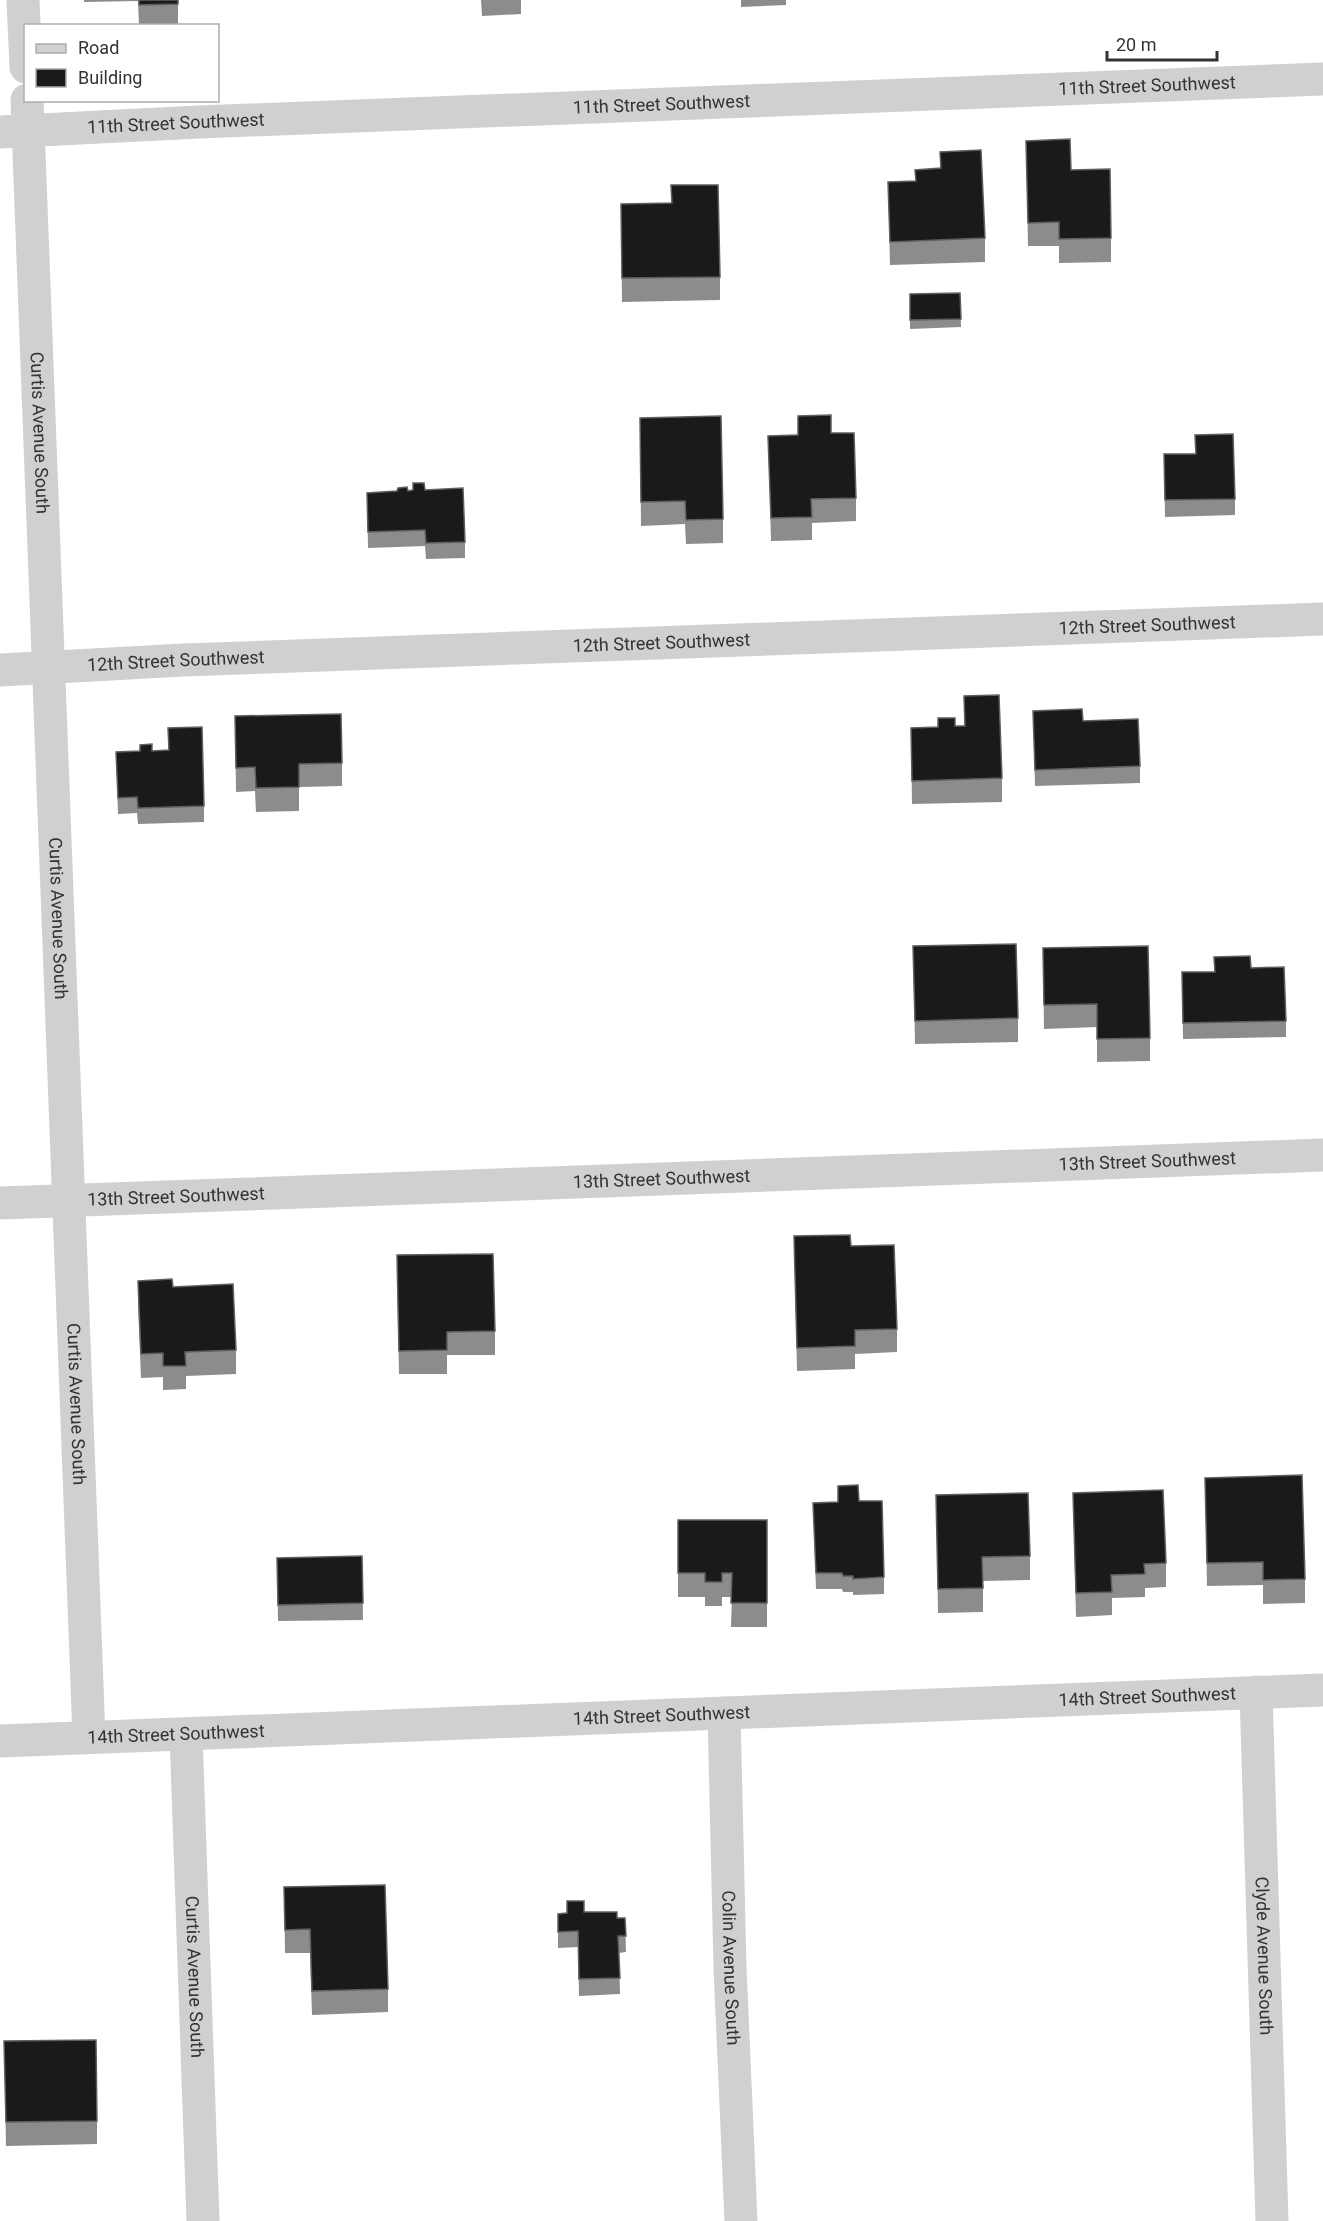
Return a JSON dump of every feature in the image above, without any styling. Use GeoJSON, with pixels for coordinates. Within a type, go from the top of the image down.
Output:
{"type":"FeatureCollection","features":[{"type":"Feature","properties":{"kind":"street"},"geometry":{"type":"LineString","coordinates":[[23,0],[24,24]]}},
{"type":"Feature","properties":{"kind":"street","name":"11th Street Southwest"},"geometry":{"type":"LineString","coordinates":[[19,121],[223,121],[1323,79]]}},
{"type":"Feature","properties":{"kind":"street","name":"Curtis Avenue South"},"geometry":{"type":"LineString","coordinates":[[19,121],[49,668],[89,1737]]}},
{"type":"Feature","properties":{"kind":"street","name":"12th Street Southwest"},"geometry":{"type":"LineString","coordinates":[[0,669],[184,660],[1323,619]]}},
{"type":"Feature","properties":{"kind":"street","name":"13th Street Southwest"},"geometry":{"type":"LineString","coordinates":[[0,1203],[1323,1155]]}},
{"type":"Feature","properties":{"kind":"street","name":"14th Street Southwest"},"geometry":{"type":"LineString","coordinates":[[0,1741],[1323,1690]]}},
{"type":"Feature","properties":{"kind":"street","name":"Clyde Avenue South"},"geometry":{"type":"LineString","coordinates":[[1256,1692],[1272,2221]]}},
{"type":"Feature","properties":{"kind":"street","name":"Colin Avenue South"},"geometry":{"type":"LineString","coordinates":[[724,1713],[730,1966],[741,2221]]}},
{"type":"Feature","properties":{"kind":"street","name":"Curtis Avenue South"},"geometry":{"type":"LineString","coordinates":[[186,1734],[203,2221]]}},
{"type":"Feature","properties":{"kind":"building"},"geometry":{"type":"Polygon","coordinates":[[[139,0],[178,0],[178,4],[139,5],[139,0]]]}},
{"type":"Feature","properties":{"kind":"building"},"geometry":{"type":"Polygon","coordinates":[[[1070,139],[1071,170],[1110,169],[1111,238],[1059,239],[1059,222],[1028,223],[1026,141],[1070,139]]]}},
{"type":"Feature","properties":{"kind":"building"},"geometry":{"type":"Polygon","coordinates":[[[981,150],[985,238],[890,242],[888,182],[916,181],[915,170],[941,168],[940,152],[981,150]]]}},
{"type":"Feature","properties":{"kind":"building"},"geometry":{"type":"Polygon","coordinates":[[[671,185],[718,185],[720,277],[622,278],[621,204],[672,203],[671,185]]]}},
{"type":"Feature","properties":{"kind":"building"},"geometry":{"type":"Polygon","coordinates":[[[960,293],[961,319],[910,320],[910,294],[960,293]]]}},
{"type":"Feature","properties":{"kind":"building"},"geometry":{"type":"Polygon","coordinates":[[[831,415],[831,433],[854,433],[856,498],[811,499],[812,517],[771,518],[768,436],[798,435],[798,416],[831,415]]]}},
{"type":"Feature","properties":{"kind":"building"},"geometry":{"type":"Polygon","coordinates":[[[721,416],[723,519],[686,520],[685,501],[641,502],[640,418],[721,416]]]}},
{"type":"Feature","properties":{"kind":"building"},"geometry":{"type":"Polygon","coordinates":[[[1233,434],[1235,499],[1165,500],[1164,454],[1196,454],[1195,435],[1233,434]]]}},
{"type":"Feature","properties":{"kind":"building"},"geometry":{"type":"Polygon","coordinates":[[[413,483],[424,483],[425,490],[463,488],[465,542],[426,543],[425,530],[368,532],[367,493],[397,491],[398,488],[407,487],[408,491],[413,490],[413,483]]]}},
{"type":"Feature","properties":{"kind":"building"},"geometry":{"type":"Polygon","coordinates":[[[999,695],[1002,778],[912,781],[911,728],[938,727],[938,718],[955,718],[955,726],[965,726],[964,696],[999,695]]]}},
{"type":"Feature","properties":{"kind":"building"},"geometry":{"type":"Polygon","coordinates":[[[1082,709],[1083,721],[1138,719],[1140,766],[1035,770],[1033,711],[1082,709]]]}},
{"type":"Feature","properties":{"kind":"building"},"geometry":{"type":"Polygon","coordinates":[[[341,714],[342,763],[299,764],[299,787],[256,788],[255,767],[236,768],[235,716],[341,714]]]}},
{"type":"Feature","properties":{"kind":"building"},"geometry":{"type":"Polygon","coordinates":[[[202,727],[204,806],[138,808],[137,797],[118,798],[116,752],[140,751],[140,745],[152,744],[152,751],[169,750],[168,728],[202,727]]]}},
{"type":"Feature","properties":{"kind":"building"},"geometry":{"type":"Polygon","coordinates":[[[1016,944],[1018,1018],[915,1021],[913,946],[1016,944]]]}},
{"type":"Feature","properties":{"kind":"building"},"geometry":{"type":"Polygon","coordinates":[[[1148,946],[1150,1038],[1097,1039],[1097,1004],[1044,1005],[1043,948],[1148,946]]]}},
{"type":"Feature","properties":{"kind":"building"},"geometry":{"type":"Polygon","coordinates":[[[1250,956],[1251,968],[1284,967],[1286,1021],[1183,1023],[1182,972],[1215,972],[1214,957],[1250,956]]]}},
{"type":"Feature","properties":{"kind":"building"},"geometry":{"type":"Polygon","coordinates":[[[850,1235],[851,1246],[894,1245],[897,1329],[855,1330],[855,1346],[797,1348],[794,1236],[850,1235]]]}},
{"type":"Feature","properties":{"kind":"building"},"geometry":{"type":"Polygon","coordinates":[[[493,1254],[495,1331],[447,1332],[447,1350],[399,1351],[397,1255],[493,1254]]]}},
{"type":"Feature","properties":{"kind":"building"},"geometry":{"type":"Polygon","coordinates":[[[172,1279],[173,1287],[233,1284],[236,1350],[185,1352],[186,1366],[163,1366],[163,1353],[141,1354],[138,1281],[172,1279]]]}},
{"type":"Feature","properties":{"kind":"building"},"geometry":{"type":"Polygon","coordinates":[[[1302,1475],[1305,1579],[1263,1580],[1263,1562],[1207,1563],[1205,1478],[1302,1475]]]}},
{"type":"Feature","properties":{"kind":"building"},"geometry":{"type":"Polygon","coordinates":[[[858,1485],[859,1501],[882,1501],[884,1577],[853,1579],[853,1576],[843,1576],[842,1573],[816,1573],[813,1503],[838,1502],[838,1486],[858,1485]]]}},
{"type":"Feature","properties":{"kind":"building"},"geometry":{"type":"Polygon","coordinates":[[[1163,1490],[1166,1563],[1144,1564],[1145,1574],[1111,1575],[1112,1592],[1076,1593],[1073,1493],[1163,1490]]]}},
{"type":"Feature","properties":{"kind":"building"},"geometry":{"type":"Polygon","coordinates":[[[1028,1493],[1030,1556],[982,1557],[983,1588],[938,1589],[936,1495],[1028,1493]]]}},
{"type":"Feature","properties":{"kind":"building"},"geometry":{"type":"Polygon","coordinates":[[[678,1520],[767,1520],[767,1603],[731,1603],[732,1573],[722,1573],[722,1582],[705,1582],[705,1573],[678,1573],[678,1520]]]}},
{"type":"Feature","properties":{"kind":"building"},"geometry":{"type":"Polygon","coordinates":[[[362,1556],[363,1603],[278,1605],[277,1558],[362,1556]]]}},
{"type":"Feature","properties":{"kind":"building"},"geometry":{"type":"Polygon","coordinates":[[[385,1885],[388,1989],[312,1991],[310,1929],[285,1930],[284,1887],[385,1885]]]}},
{"type":"Feature","properties":{"kind":"building"},"geometry":{"type":"Polygon","coordinates":[[[567,1901],[584,1901],[584,1912],[617,1912],[617,1918],[625,1918],[626,1936],[618,1936],[620,1978],[579,1979],[578,1931],[558,1932],[558,1914],[567,1913],[567,1901]]]}},
{"type":"Feature","properties":{"kind":"building"},"geometry":{"type":"Polygon","coordinates":[[[96,2040],[97,2121],[6,2122],[4,2041],[96,2040]]]}}]}
